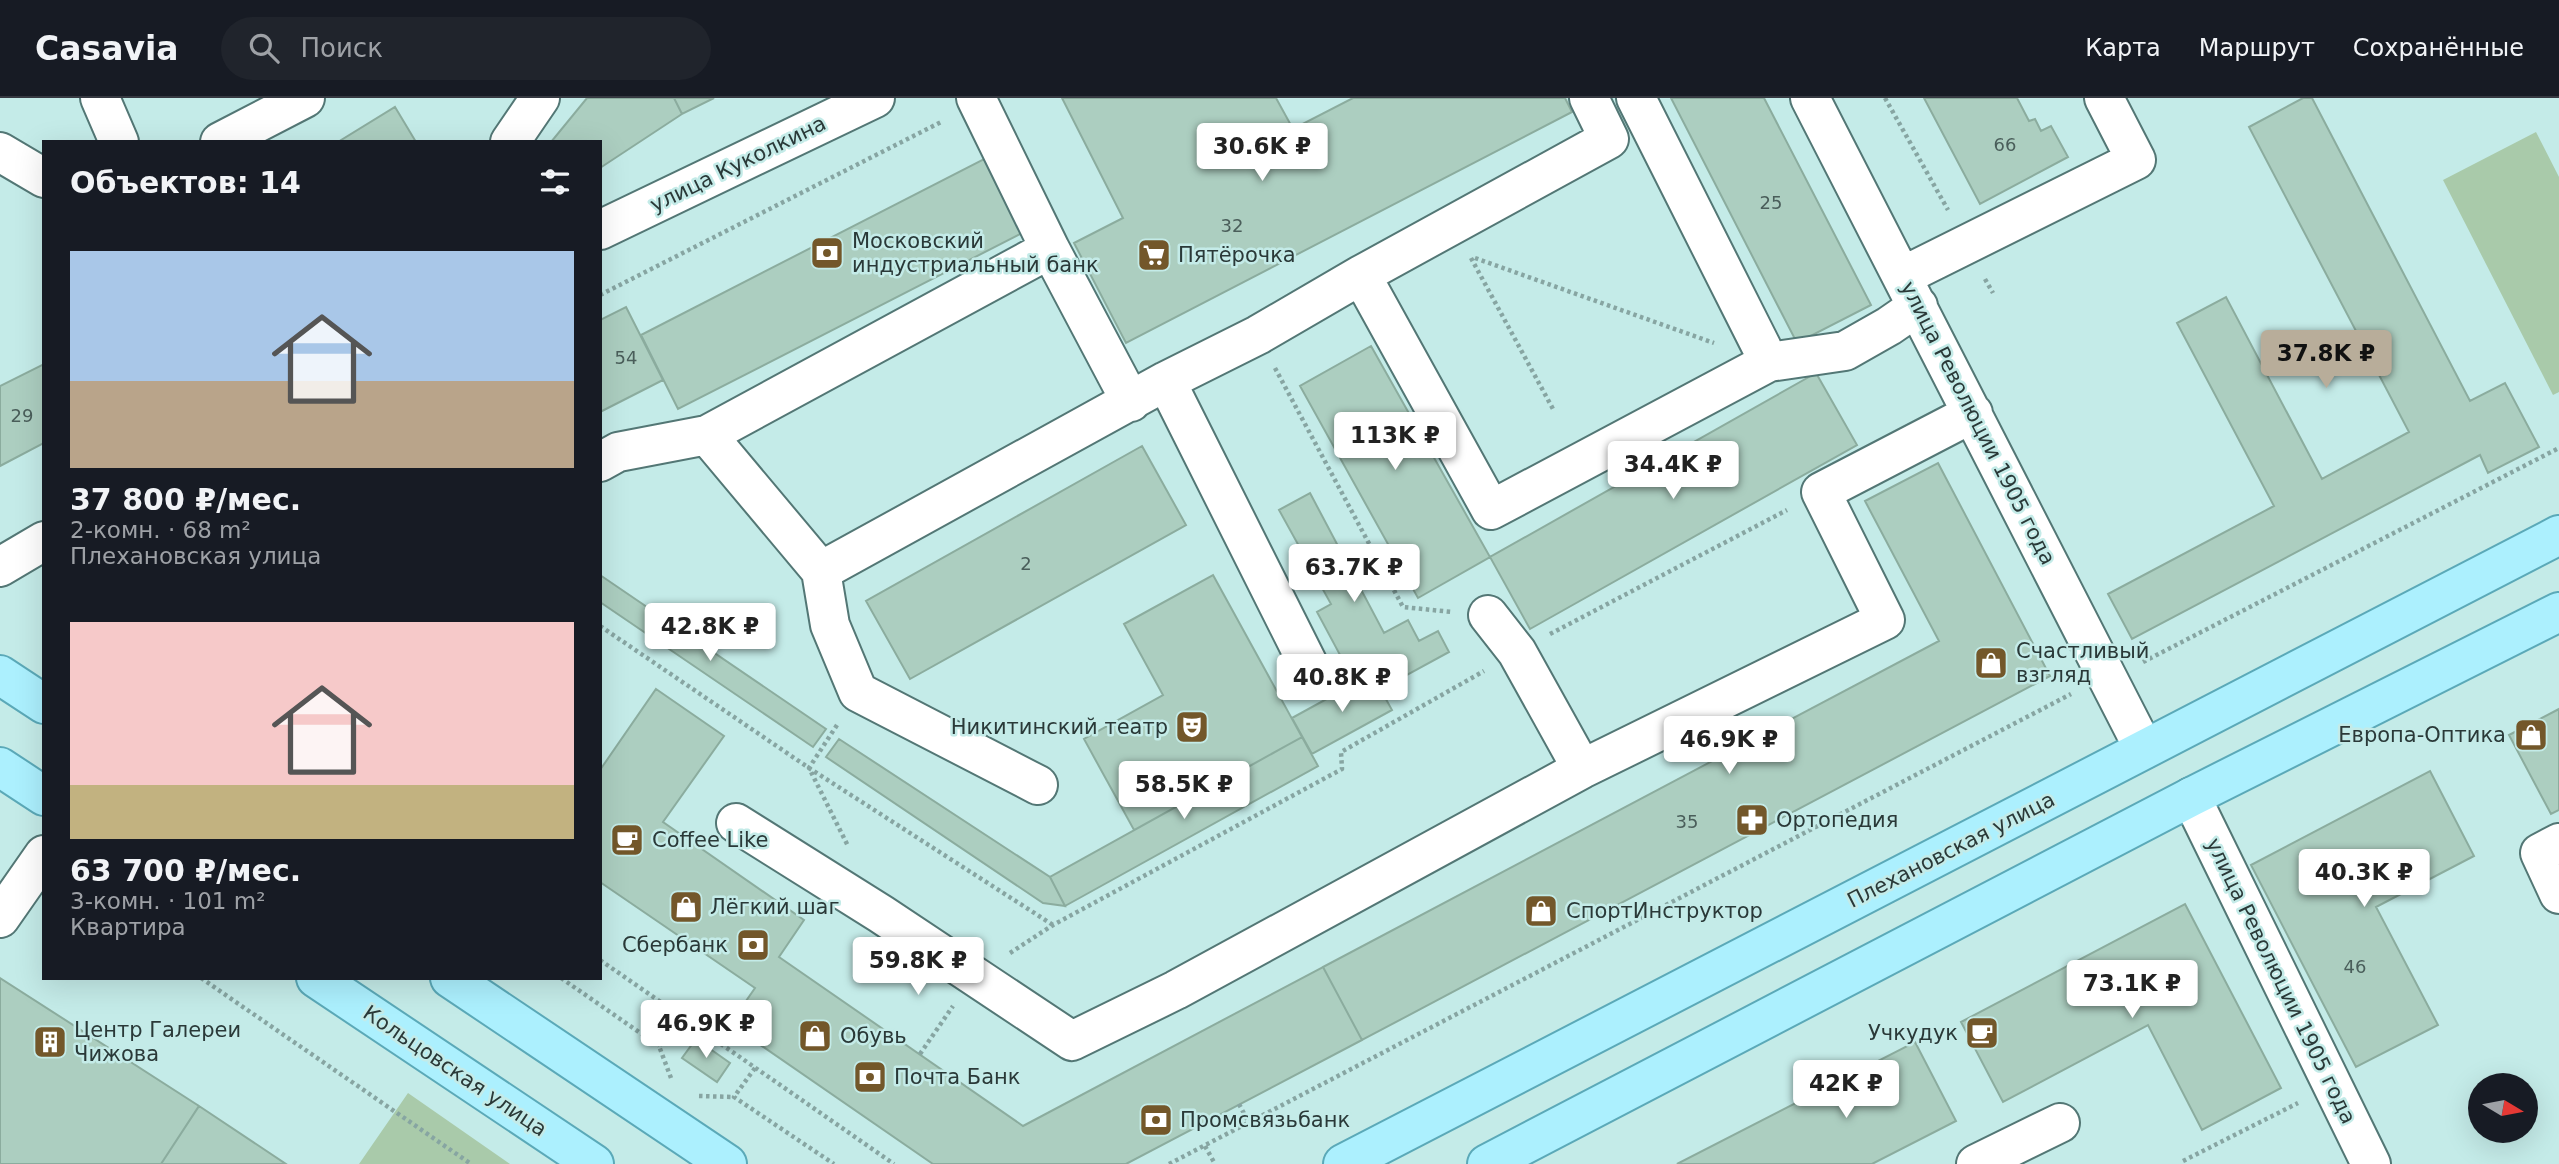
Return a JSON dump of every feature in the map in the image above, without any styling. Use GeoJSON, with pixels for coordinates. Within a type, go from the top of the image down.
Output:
{"type":"FeatureCollection","features":[{"type":"Feature","properties":{"kind":"main road","name":"Плехановская улица"},"geometry":{"type":"LineString","coordinates":[[1343,1164],[2559,535]]}},
{"type":"Feature","properties":{"kind":"main road"},"geometry":{"type":"LineString","coordinates":[[1510,1159],[2191,797],[2559,611]]}},
{"type":"Feature","properties":{"kind":"main road"},"geometry":{"type":"LineString","coordinates":[[0,675],[42,703]]}},
{"type":"Feature","properties":{"kind":"main road"},"geometry":{"type":"LineString","coordinates":[[0,766],[42,795]]}},
{"type":"Feature","properties":{"kind":"main road","name":"Кольцовская улица"},"geometry":{"type":"LineString","coordinates":[[319,980],[594,1164]]}},
{"type":"Feature","properties":{"kind":"main road"},"geometry":{"type":"LineString","coordinates":[[453,980],[727,1164]]}},
{"type":"Feature","properties":{"kind":"street"},"geometry":{"type":"LineString","coordinates":[[100,98],[118,140]]}},
{"type":"Feature","properties":{"kind":"street"},"geometry":{"type":"LineString","coordinates":[[224,140],[305,98]]}},
{"type":"Feature","properties":{"kind":"street"},"geometry":{"type":"LineString","coordinates":[[511,140],[540,98]]}},
{"type":"Feature","properties":{"kind":"street","name":"улица Куколкина"},"geometry":{"type":"LineString","coordinates":[[602,229],[875,98]]}},
{"type":"Feature","properties":{"kind":"street"},"geometry":{"type":"LineString","coordinates":[[821,571],[1167,381],[1258,335],[1361,275],[1609,139],[1588,98]]}},
{"type":"Feature","properties":{"kind":"street"},"geometry":{"type":"LineString","coordinates":[[1636,98],[1769,362]]}},
{"type":"Feature","properties":{"kind":"street","name":"улица Революции 1905 года"},"geometry":{"type":"LineString","coordinates":[[1810,98],[2144,749]]}},
{"type":"Feature","properties":{"kind":"street"},"geometry":{"type":"LineString","coordinates":[[1361,275],[1491,510],[1769,362],[1844,351],[1889,326],[1911,291],[1967,244],[2136,160],[2104,98]]}},
{"type":"Feature","properties":{"kind":"street"},"geometry":{"type":"LineString","coordinates":[[977,101],[1050,249],[1131,402]]}},
{"type":"Feature","properties":{"kind":"street"},"geometry":{"type":"LineString","coordinates":[[0,152],[42,176]]}},
{"type":"Feature","properties":{"kind":"street"},"geometry":{"type":"LineString","coordinates":[[602,461],[618,452],[707,435],[1050,249]]}},
{"type":"Feature","properties":{"kind":"street"},"geometry":{"type":"LineString","coordinates":[[1167,381],[1312,672]]}},
{"type":"Feature","properties":{"kind":"street"},"geometry":{"type":"LineString","coordinates":[[736,823],[881,914],[1072,1041],[1176,990],[1582,769],[1885,620],[1821,492],[1973,413]]}},
{"type":"Feature","properties":{"kind":"street"},"geometry":{"type":"LineString","coordinates":[[707,435],[821,571],[830,625],[858,692],[1038,785]]}},
{"type":"Feature","properties":{"kind":"street"},"geometry":{"type":"LineString","coordinates":[[0,567],[42,542]]}},
{"type":"Feature","properties":{"kind":"street"},"geometry":{"type":"LineString","coordinates":[[1488,615],[1517,652],[1582,769]]}},
{"type":"Feature","properties":{"kind":"street","name":"улица Революции 1905 года"},"geometry":{"type":"LineString","coordinates":[[2191,797],[2371,1164]]}},
{"type":"Feature","properties":{"kind":"street"},"geometry":{"type":"LineString","coordinates":[[2559,843],[2540,853],[2559,894]]}},
{"type":"Feature","properties":{"kind":"street"},"geometry":{"type":"LineString","coordinates":[[0,918],[42,858]]}},
{"type":"Feature","properties":{"kind":"street"},"geometry":{"type":"LineString","coordinates":[[1976,1164],[2060,1124]]}},
{"type":"Feature","properties":{"kind":"path"},"geometry":{"type":"LineString","coordinates":[[1885,98],[1993,293]]}},
{"type":"Feature","properties":{"kind":"path"},"geometry":{"type":"LineString","coordinates":[[602,294],[977,101]]}},
{"type":"Feature","properties":{"kind":"path"},"geometry":{"type":"LineString","coordinates":[[1424,240],[1769,362]]}},
{"type":"Feature","properties":{"kind":"path"},"geometry":{"type":"LineString","coordinates":[[1471,257],[1553,409]]}},
{"type":"Feature","properties":{"kind":"path"},"geometry":{"type":"LineString","coordinates":[[1258,335],[1403,607],[1488,615]]}},
{"type":"Feature","properties":{"kind":"path"},"geometry":{"type":"LineString","coordinates":[[1169,1164],[2071,695],[2559,447]]}},
{"type":"Feature","properties":{"kind":"path"},"geometry":{"type":"LineString","coordinates":[[920,1054],[975,976],[1054,925],[1342,769],[1341,752],[1517,652],[1821,492]]}},
{"type":"Feature","properties":{"kind":"path"},"geometry":{"type":"LineString","coordinates":[[602,627],[809,768],[1054,925]]}},
{"type":"Feature","properties":{"kind":"path"},"geometry":{"type":"LineString","coordinates":[[809,768],[858,692]]}},
{"type":"Feature","properties":{"kind":"path"},"geometry":{"type":"LineString","coordinates":[[809,768],[851,853]]}},
{"type":"Feature","properties":{"kind":"path"},"geometry":{"type":"LineString","coordinates":[[602,961],[894,1164]]}},
{"type":"Feature","properties":{"kind":"path"},"geometry":{"type":"LineString","coordinates":[[204,980],[471,1164]]}},
{"type":"Feature","properties":{"kind":"path"},"geometry":{"type":"LineString","coordinates":[[564,980],[659,1046],[673,1083]]}},
{"type":"Feature","properties":{"kind":"path"},"geometry":{"type":"LineString","coordinates":[[659,1046],[680,1014]]}},
{"type":"Feature","properties":{"kind":"path"},"geometry":{"type":"LineString","coordinates":[[734,1097],[755,1068]]}},
{"type":"Feature","properties":{"kind":"path"},"geometry":{"type":"LineString","coordinates":[[689,1096],[734,1097],[834,1164]]}},
{"type":"Feature","properties":{"kind":"path"},"geometry":{"type":"LineString","coordinates":[[2183,1160],[2308,1098]]}},
{"type":"Feature","properties":{"kind":"path"},"geometry":{"type":"LineString","coordinates":[[1239,1104],[1249,1123]]}},
{"type":"Feature","properties":{"kind":"path"},"geometry":{"type":"LineString","coordinates":[[1205,1146],[1215,1164]]}},
{"type":"Feature","properties":{"kind":"green space"},"geometry":{"type":"Polygon","coordinates":[[[2536,132],[2559,177],[2559,392],[2553,395],[2443,180],[2536,132]]]}},
{"type":"Feature","properties":{"kind":"green space"},"geometry":{"type":"Polygon","coordinates":[[[408,1093],[510,1164],[359,1164],[408,1093]]]}},
{"type":"Feature","properties":{"kind":"building"},"geometry":{"type":"Polygon","coordinates":[[[587,98],[674,98],[682,114],[602,167],[602,140],[553,140],[587,98]]]}},
{"type":"Feature","properties":{"kind":"building"},"geometry":{"type":"Polygon","coordinates":[[[674,98],[714,98],[682,114],[674,98]]]}},
{"type":"Feature","properties":{"kind":"building"},"geometry":{"type":"Polygon","coordinates":[[[1062,98],[1276,98],[1293,129],[1353,98],[1565,98],[1572,112],[1126,343],[1074,243],[1123,218],[1062,98]]]}},
{"type":"Feature","properties":{"kind":"building"},"geometry":{"type":"Polygon","coordinates":[[[1671,98],[1764,98],[1871,305],[1797,343],[1671,98]]]}},
{"type":"Feature","properties":{"kind":"building"},"geometry":{"type":"Polygon","coordinates":[[[1924,98],[2017,98],[2029,121],[2035,119],[2041,131],[2051,126],[2068,157],[1980,204],[1924,98]]]}},
{"type":"Feature","properties":{"kind":"building"},"geometry":{"type":"Polygon","coordinates":[[[2303,98],[2312,98],[2470,401],[2505,383],[2539,447],[2488,473],[2480,455],[2132,639],[2108,594],[2274,506],[2177,323],[2226,297],[2322,479],[2409,432],[2249,127],[2303,98]]]}},
{"type":"Feature","properties":{"kind":"building"},"geometry":{"type":"Polygon","coordinates":[[[395,107],[415,140],[341,140],[395,107]]]}},
{"type":"Feature","properties":{"kind":"building"},"geometry":{"type":"Polygon","coordinates":[[[988,157],[1026,231],[678,409],[641,335],[988,157]]]}},
{"type":"Feature","properties":{"kind":"building"},"geometry":{"type":"Polygon","coordinates":[[[626,307],[663,380],[602,411],[602,319],[626,307]]]}},
{"type":"Feature","properties":{"kind":"building"},"geometry":{"type":"Polygon","coordinates":[[[1371,346],[1490,557],[1418,598],[1300,386],[1371,346]]]}},
{"type":"Feature","properties":{"kind":"building"},"geometry":{"type":"Polygon","coordinates":[[[42,365],[42,444],[0,466],[0,386],[42,365]]]}},
{"type":"Feature","properties":{"kind":"building"},"geometry":{"type":"Polygon","coordinates":[[[1816,373],[1857,445],[1530,629],[1490,557],[1816,373]]]}},
{"type":"Feature","properties":{"kind":"building"},"geometry":{"type":"Polygon","coordinates":[[[1142,446],[1186,525],[910,679],[866,601],[1142,446]]]}},
{"type":"Feature","properties":{"kind":"building"},"geometry":{"type":"Polygon","coordinates":[[[1938,463],[2050,676],[1362,1040],[1323,967],[1939,641],[1865,501],[1938,463]]]}},
{"type":"Feature","properties":{"kind":"building"},"geometry":{"type":"Polygon","coordinates":[[[1310,493],[1384,633],[1408,620],[1419,641],[1438,631],[1449,652],[1407,675],[1398,659],[1355,683],[1317,612],[1331,604],[1279,510],[1310,493]]]}},
{"type":"Feature","properties":{"kind":"building"},"geometry":{"type":"Polygon","coordinates":[[[1213,575],[1302,737],[1134,830],[1084,739],[1163,695],[1124,624],[1213,575]]]}},
{"type":"Feature","properties":{"kind":"building"},"geometry":{"type":"Polygon","coordinates":[[[602,576],[826,729],[813,747],[602,603],[602,576]]]}},
{"type":"Feature","properties":{"kind":"building"},"geometry":{"type":"Polygon","coordinates":[[[1372,674],[1392,710],[1312,754],[1292,718],[1372,674]]]}},
{"type":"Feature","properties":{"kind":"building"},"geometry":{"type":"Polygon","coordinates":[[[656,689],[724,736],[663,822],[804,920],[779,957],[1023,1126],[1323,967],[1362,1040],[1126,1164],[933,1164],[730,1024],[755,988],[602,883],[602,767],[656,689]]]}},
{"type":"Feature","properties":{"kind":"building"},"geometry":{"type":"Polygon","coordinates":[[[2559,709],[2559,810],[2551,814],[2509,735],[2559,709]]]}},
{"type":"Feature","properties":{"kind":"building"},"geometry":{"type":"Polygon","coordinates":[[[1302,737],[1318,766],[1065,906],[1050,877],[1302,737]]]}},
{"type":"Feature","properties":{"kind":"building"},"geometry":{"type":"Polygon","coordinates":[[[839,739],[1050,877],[1065,906],[1043,903],[826,757],[839,739]]]}},
{"type":"Feature","properties":{"kind":"building"},"geometry":{"type":"Polygon","coordinates":[[[2430,771],[2474,856],[2376,907],[2438,1025],[2356,1067],[2251,865],[2430,771]]]}},
{"type":"Feature","properties":{"kind":"building"},"geometry":{"type":"Polygon","coordinates":[[[2185,904],[2281,1088],[2202,1130],[2148,1025],[2003,1102],[1961,1022],[2185,904]]]}},
{"type":"Feature","properties":{"kind":"building","name":"Центр Галереи Чижова"},"geometry":{"type":"Polygon","coordinates":[[[0,978],[199,1106],[161,1164],[0,1164],[0,978]]]}},
{"type":"Feature","properties":{"kind":"building"},"geometry":{"type":"Polygon","coordinates":[[[696,1039],[730,1063],[717,1082],[682,1058],[696,1039]]]}},
{"type":"Feature","properties":{"kind":"building"},"geometry":{"type":"Polygon","coordinates":[[[1915,1042],[1956,1121],[1872,1164],[1677,1164],[1915,1042]]]}},
{"type":"Feature","properties":{"kind":"building"},"geometry":{"type":"Polygon","coordinates":[[[199,1106],[286,1164],[161,1164],[199,1106]]]}},
{"type":"Feature","properties":{"kind":"place","name":"Московский индустриальный банк"},"geometry":{"type":"Point","coordinates":[827,253]}},
{"type":"Feature","properties":{"kind":"place","name":"Пятёрочка"},"geometry":{"type":"Point","coordinates":[1154,255]}},
{"type":"Feature","properties":{"kind":"place","name":"Счастливый взгляд"},"geometry":{"type":"Point","coordinates":[1991,663]}},
{"type":"Feature","properties":{"kind":"place","name":"Никитинский театр"},"geometry":{"type":"Point","coordinates":[1192,727]}},
{"type":"Feature","properties":{"kind":"place","name":"Европа-Оптика"},"geometry":{"type":"Point","coordinates":[2531,735]}},
{"type":"Feature","properties":{"kind":"place","name":"Ортопедия"},"geometry":{"type":"Point","coordinates":[1752,820]}},
{"type":"Feature","properties":{"kind":"place","name":"Coffee Like"},"geometry":{"type":"Point","coordinates":[627,840]}},
{"type":"Feature","properties":{"kind":"place","name":"Лёгкий шаг"},"geometry":{"type":"Point","coordinates":[686,907]}},
{"type":"Feature","properties":{"kind":"place","name":"СпортИнструктор"},"geometry":{"type":"Point","coordinates":[1541,911]}},
{"type":"Feature","properties":{"kind":"place","name":"Сбербанк"},"geometry":{"type":"Point","coordinates":[753,945]}},
{"type":"Feature","properties":{"kind":"place","name":"Учкудук"},"geometry":{"type":"Point","coordinates":[1982,1033]}},
{"type":"Feature","properties":{"kind":"place","name":"Обувь"},"geometry":{"type":"Point","coordinates":[815,1036]}},
{"type":"Feature","properties":{"kind":"place","name":"Центр Галереи Чижова"},"geometry":{"type":"Point","coordinates":[50,1042]}},
{"type":"Feature","properties":{"kind":"place","name":"Почта Банк"},"geometry":{"type":"Point","coordinates":[870,1077]}},
{"type":"Feature","properties":{"kind":"place","name":"Промсвязьбанк"},"geometry":{"type":"Point","coordinates":[1156,1120]}}]}
